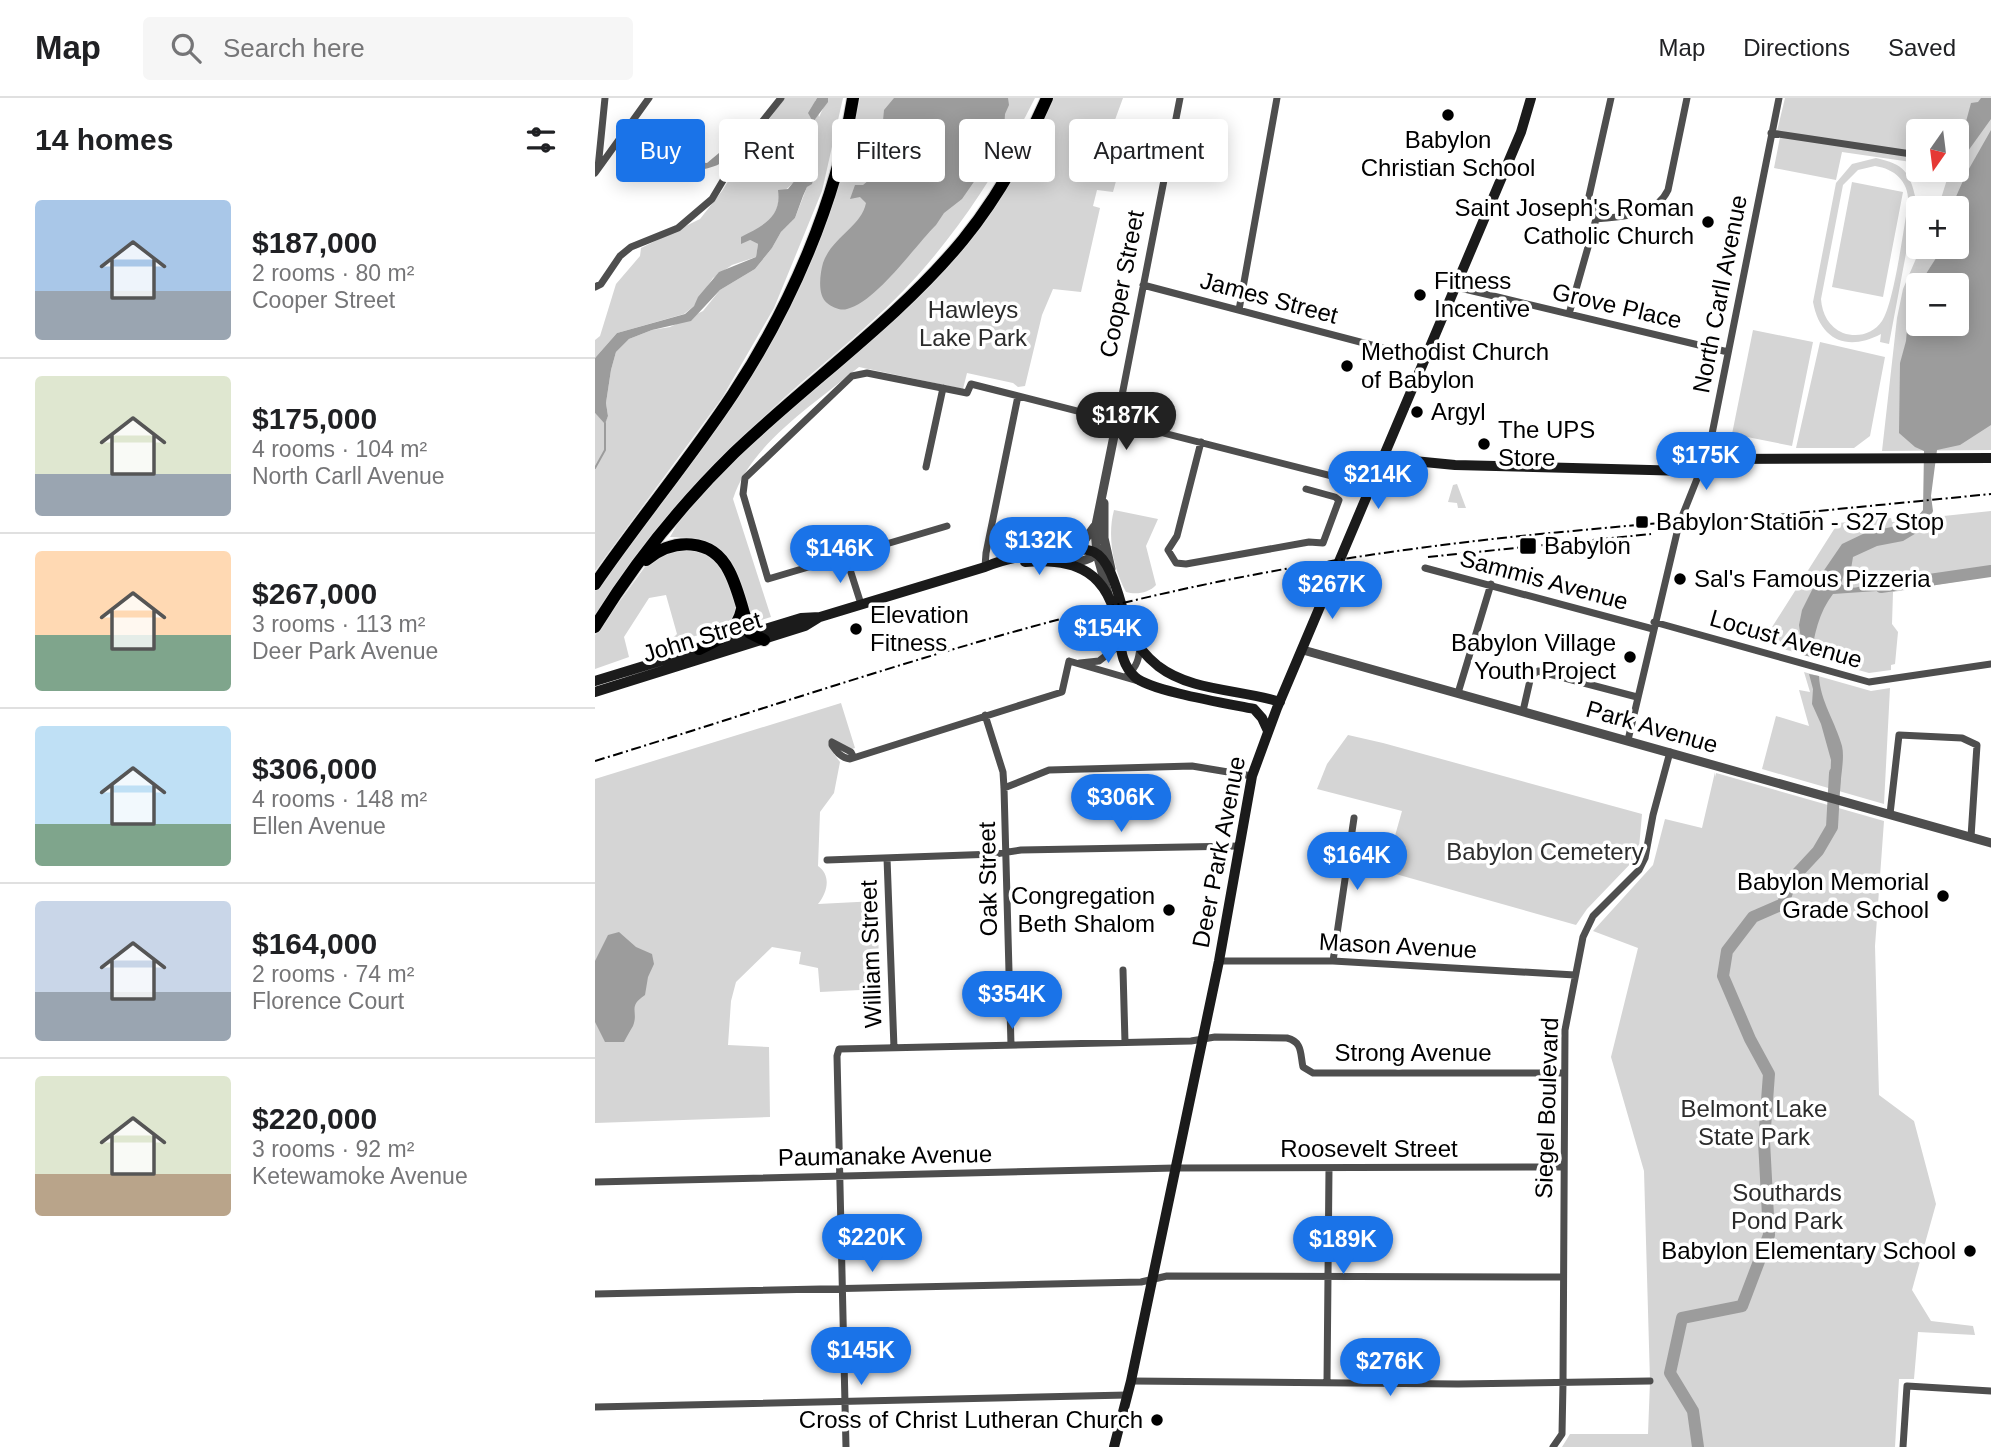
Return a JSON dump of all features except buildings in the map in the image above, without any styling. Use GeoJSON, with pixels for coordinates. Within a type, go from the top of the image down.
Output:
{"type":"FeatureCollection","features":[{"type":"Feature","properties":{"kind":"main road"},"geometry":{"type":"LineString","coordinates":[[595,584],[728,401],[769,332],[795,280],[824,207],[839,159],[853,98]]}},
{"type":"Feature","properties":{"kind":"main road"},"geometry":{"type":"LineString","coordinates":[[896,308],[973,215],[1008,159],[1039,98]]}},
{"type":"Feature","properties":{"kind":"main road"},"geometry":{"type":"LineString","coordinates":[[595,627],[632,571],[668,524],[710,477],[896,308],[947,258],[978,220],[1015,163],[1047,98]]}},
{"type":"Feature","properties":{"kind":"main road","name":"Deer Park Avenue"},"geometry":{"type":"LineString","coordinates":[[1114,1447],[1131,1381],[1219,961],[1252,776],[1268,731],[1521,132],[1531,98]]}},
{"type":"Feature","properties":{"kind":"main road"},"geometry":{"type":"LineString","coordinates":[[1383,458],[1455,465],[1688,471],[1716,459],[1991,458]]}},
{"type":"Feature","properties":{"kind":"main road"},"geometry":{"type":"LineString","coordinates":[[632,571],[664,548],[685,544],[700,546],[726,565],[750,633],[764,640]]}},
{"type":"Feature","properties":{"kind":"main road","name":"John Street"},"geometry":{"type":"LineString","coordinates":[[595,692],[764,640],[805,626],[820,617],[985,567],[1065,556],[1086,550],[1097,554]]}},
{"type":"Feature","properties":{"kind":"main road"},"geometry":{"type":"LineString","coordinates":[[1097,554],[1105,561],[1114,581],[1129,630],[1152,661],[1172,675],[1194,683],[1279,705]]}},
{"type":"Feature","properties":{"kind":"main road","name":"John Street"},"geometry":{"type":"LineString","coordinates":[[1065,556],[1091,574],[1109,598]]}},
{"type":"Feature","properties":{"kind":"main road","name":"Cooper Street"},"geometry":{"type":"LineString","coordinates":[[1109,598],[1127,674],[1160,689],[1203,697]]}},
{"type":"Feature","properties":{"kind":"main road"},"geometry":{"type":"LineString","coordinates":[[699,649],[730,632],[739,621],[742,608]]}},
{"type":"Feature","properties":{"kind":"main road","name":"John Street"},"geometry":{"type":"LineString","coordinates":[[595,681],[801,618],[820,617]]}},
{"type":"Feature","properties":{"kind":"main road"},"geometry":{"type":"LineString","coordinates":[[1203,697],[1279,705]]}},
{"type":"Feature","properties":{"kind":"main road"},"geometry":{"type":"LineString","coordinates":[[1203,697],[1254,709],[1268,731]]}},
{"type":"Feature","properties":{"kind":"street"},"geometry":{"type":"LineString","coordinates":[[596,170],[605,98]]}},
{"type":"Feature","properties":{"kind":"street"},"geometry":{"type":"LineString","coordinates":[[596,170],[649,98]]}},
{"type":"Feature","properties":{"kind":"street"},"geometry":{"type":"LineString","coordinates":[[595,287],[601,284],[620,256],[631,247],[678,228],[712,198],[746,142],[781,98]]}},
{"type":"Feature","properties":{"kind":"street","name":"Cooper Street"},"geometry":{"type":"LineString","coordinates":[[1109,598],[1097,554],[1095,525],[1180,98]]}},
{"type":"Feature","properties":{"kind":"street"},"geometry":{"type":"LineString","coordinates":[[1239,310],[1277,98]]}},
{"type":"Feature","properties":{"kind":"street"},"geometry":{"type":"LineString","coordinates":[[1569,314],[1596,219],[1589,196],[1611,98]]}},
{"type":"Feature","properties":{"kind":"street"},"geometry":{"type":"LineString","coordinates":[[1596,219],[1627,215],[1653,208],[1662,202],[1668,190],[1687,98]]}},
{"type":"Feature","properties":{"kind":"street","name":"North Carll Avenue"},"geometry":{"type":"LineString","coordinates":[[1628,740],[1679,524],[1709,449],[1779,98]]}},
{"type":"Feature","properties":{"kind":"street"},"geometry":{"type":"LineString","coordinates":[[1772,133],[1906,153]]}},
{"type":"Feature","properties":{"kind":"street","name":"James Street"},"geometry":{"type":"LineString","coordinates":[[1143,285],[1425,359]]}},
{"type":"Feature","properties":{"kind":"street","name":"Grove Place"},"geometry":{"type":"LineString","coordinates":[[1455,287],[1728,352]]}},
{"type":"Feature","properties":{"kind":"street"},"geometry":{"type":"LineString","coordinates":[[947,526],[768,579],[743,494],[745,478],[852,376],[867,373],[967,393],[971,384],[1371,486]]}},
{"type":"Feature","properties":{"kind":"street"},"geometry":{"type":"LineString","coordinates":[[926,467],[943,388]]}},
{"type":"Feature","properties":{"kind":"street"},"geometry":{"type":"LineString","coordinates":[[985,567],[1019,396]]}},
{"type":"Feature","properties":{"kind":"street"},"geometry":{"type":"LineString","coordinates":[[1201,442],[1177,536],[1168,550],[1172,561],[1176,563],[1186,565],[1308,542],[1323,543],[1339,500],[1335,496],[1306,489]]}},
{"type":"Feature","properties":{"kind":"street","name":"Cooper Street"},"geometry":{"type":"LineString","coordinates":[[1106,478],[1104,538],[1114,581]]}},
{"type":"Feature","properties":{"kind":"street"},"geometry":{"type":"LineString","coordinates":[[1065,556],[1084,541],[1095,525]]}},
{"type":"Feature","properties":{"kind":"street"},"geometry":{"type":"LineString","coordinates":[[1097,554],[1104,538]]}},
{"type":"Feature","properties":{"kind":"street"},"geometry":{"type":"LineString","coordinates":[[846,557],[861,604]]}},
{"type":"Feature","properties":{"kind":"street","name":"Sammis Avenue"},"geometry":{"type":"LineString","coordinates":[[1425,568],[1653,625]]}},
{"type":"Feature","properties":{"kind":"street"},"geometry":{"type":"LineString","coordinates":[[1458,693],[1491,584]]}},
{"type":"Feature","properties":{"kind":"street","name":"Locust Avenue"},"geometry":{"type":"LineString","coordinates":[[1653,625],[1869,682],[1991,664]]}},
{"type":"Feature","properties":{"kind":"street"},"geometry":{"type":"LineString","coordinates":[[853,757],[1062,692],[1069,661],[1099,661],[1119,645],[1127,643],[1140,647],[1139,659],[1127,674],[1088,668],[1080,663]]}},
{"type":"Feature","properties":{"kind":"street","name":"Park Avenue"},"geometry":{"type":"LineString","coordinates":[[1303,650],[1991,843]]}},
{"type":"Feature","properties":{"kind":"street"},"geometry":{"type":"LineString","coordinates":[[1523,711],[1531,676],[1538,671],[1637,697]]}},
{"type":"Feature","properties":{"kind":"street","name":"Oak Street"},"geometry":{"type":"LineString","coordinates":[[985,715],[1003,772],[1011,1045]]}},
{"type":"Feature","properties":{"kind":"street"},"geometry":{"type":"LineString","coordinates":[[1890,814],[1899,735],[1962,738],[1977,745],[1971,837]]}},
{"type":"Feature","properties":{"kind":"street","name":"Siegel Boulevard"},"geometry":{"type":"LineString","coordinates":[[1553,1447],[1562,1434],[1565,1030],[1574,975],[1583,937],[1594,916],[1639,870],[1645,858],[1670,752]]}},
{"type":"Feature","properties":{"kind":"street"},"geometry":{"type":"LineString","coordinates":[[1004,788],[1049,770],[1192,766],[1252,776]]}},
{"type":"Feature","properties":{"kind":"street"},"geometry":{"type":"LineString","coordinates":[[1333,961],[1354,818]]}},
{"type":"Feature","properties":{"kind":"street"},"geometry":{"type":"LineString","coordinates":[[827,860],[1007,853],[1021,850],[1238,846]]}},
{"type":"Feature","properties":{"kind":"street","name":"William Street"},"geometry":{"type":"LineString","coordinates":[[887,859],[894,1048]]}},
{"type":"Feature","properties":{"kind":"street","name":"Mason Avenue"},"geometry":{"type":"LineString","coordinates":[[1219,961],[1333,961],[1574,975]]}},
{"type":"Feature","properties":{"kind":"street"},"geometry":{"type":"LineString","coordinates":[[1123,970],[1125,1042]]}},
{"type":"Feature","properties":{"kind":"street","name":"Strong Avenue"},"geometry":{"type":"LineString","coordinates":[[1201,1040],[1215,1037],[1294,1040],[1302,1053],[1303,1067],[1313,1073],[1564,1073]]}},
{"type":"Feature","properties":{"kind":"street"},"geometry":{"type":"LineString","coordinates":[[846,1447],[838,1051],[842,1048],[1201,1040]]}},
{"type":"Feature","properties":{"kind":"street","name":"Roosevelt Street"},"geometry":{"type":"LineString","coordinates":[[1175,1168],[1563,1167]]}},
{"type":"Feature","properties":{"kind":"street","name":"Paumanake Avenue"},"geometry":{"type":"LineString","coordinates":[[595,1182],[1175,1168]]}},
{"type":"Feature","properties":{"kind":"street"},"geometry":{"type":"LineString","coordinates":[[1327,1383],[1329,1168]]}},
{"type":"Feature","properties":{"kind":"street"},"geometry":{"type":"LineString","coordinates":[[595,1294],[1141,1282],[1167,1276],[1563,1277]]}},
{"type":"Feature","properties":{"kind":"street"},"geometry":{"type":"LineString","coordinates":[[1131,1381],[1650,1381]]}},
{"type":"Feature","properties":{"kind":"street"},"geometry":{"type":"LineString","coordinates":[[1903,1447],[1907,1386],[1991,1391]]}},
{"type":"Feature","properties":{"kind":"street"},"geometry":{"type":"LineString","coordinates":[[595,1407],[1127,1395]]}},
{"type":"Feature","properties":{"kind":"green space"},"geometry":{"type":"Polygon","coordinates":[[[785,98],[817,98],[815,101],[819,117],[828,98],[843,98],[838,119],[832,119],[832,147],[822,191],[774,308],[722,398],[595,571],[595,413],[605,423],[608,416],[606,403],[611,370],[616,352],[629,339],[652,330],[670,327],[703,311],[720,290],[755,269],[781,232],[795,218],[807,187],[812,183],[804,182],[818,182],[818,119],[769,119],[785,98]]]}},
{"type":"Feature","properties":{"kind":"green space"},"geometry":{"type":"Polygon","coordinates":[[[860,98],[1035,98],[1024,119],[959,119],[959,182],[988,182],[952,234],[887,307],[785,397],[706,474],[658,528],[595,618],[595,591],[751,373],[832,182],[945,182],[945,119],[855,119],[860,98]]]}},
{"type":"Feature","properties":{"kind":"green space","name":"Hawleys Lake Park"},"geometry":{"type":"Polygon","coordinates":[[[1052,98],[1123,98],[1115,119],[1069,119],[1069,182],[1116,182],[1113,192],[1097,190],[1093,206],[1100,208],[1081,292],[1053,289],[1042,315],[1025,386],[1018,387],[1013,383],[967,373],[963,389],[859,367],[769,443],[754,460],[733,499],[771,617],[752,623],[735,573],[720,551],[691,539],[670,537],[687,507],[734,461],[912,301],[957,256],[1001,182],[1055,182],[1055,119],[1039,119],[1052,98]]]}},
{"type":"Feature","properties":{"kind":"green space"},"geometry":{"type":"Polygon","coordinates":[[[1785,98],[1991,98],[1991,450],[1882,451],[1897,318],[1906,282],[1906,336],[1969,336],[1969,273],[1910,273],[1916,259],[1969,259],[1969,196],[1942,196],[1946,182],[1969,182],[1969,119],[1906,119],[1906,161],[1842,152],[1836,180],[1774,168],[1781,132],[1777,131],[1785,98]]]}},
{"type":"Feature","properties":{"kind":"green space"},"geometry":{"type":"Polygon","coordinates":[[[1876,158],[1899,167],[1906,174],[1906,182],[1911,182],[1915,196],[1908,196],[1904,184],[1895,174],[1875,166],[1858,170],[1843,185],[1821,299],[1830,324],[1843,333],[1860,335],[1874,329],[1886,312],[1906,216],[1906,253],[1889,344],[1880,342],[1881,334],[1857,342],[1837,339],[1822,326],[1817,315],[1813,302],[1836,183],[1852,164],[1876,158]]]}},
{"type":"Feature","properties":{"kind":"green space"},"geometry":{"type":"Polygon","coordinates":[[[728,182],[794,182],[779,196],[776,209],[765,226],[750,240],[758,244],[756,257],[732,265],[713,278],[694,306],[684,314],[617,333],[595,358],[595,340],[600,336],[616,284],[640,256],[641,248],[700,219],[728,182]]]}},
{"type":"Feature","properties":{"kind":"green space"},"geometry":{"type":"Polygon","coordinates":[[[1852,182],[1903,192],[1883,297],[1832,287],[1852,182]]]}},
{"type":"Feature","properties":{"kind":"green space"},"geometry":{"type":"Polygon","coordinates":[[[1753,330],[1813,342],[1792,446],[1732,434],[1753,330]]]}},
{"type":"Feature","properties":{"kind":"green space"},"geometry":{"type":"Polygon","coordinates":[[[1820,342],[1885,357],[1870,436],[1854,448],[1796,448],[1820,342]]]}},
{"type":"Feature","properties":{"kind":"green space"},"geometry":{"type":"Polygon","coordinates":[[[1457,484],[1466,508],[1458,508],[1457,503],[1448,502],[1453,485],[1457,484]]]}},
{"type":"Feature","properties":{"kind":"green space"},"geometry":{"type":"Polygon","coordinates":[[[1114,510],[1158,519],[1146,546],[1156,585],[1146,592],[1126,592],[1121,583],[1111,541],[1114,510]]]}},
{"type":"Feature","properties":{"kind":"green space"},"geometry":{"type":"Polygon","coordinates":[[[1991,511],[1991,576],[1893,592],[1892,624],[1898,632],[1895,664],[1891,665],[1891,670],[1869,673],[1762,643],[1838,523],[1891,518],[1892,522],[1931,518],[1933,514],[1934,517],[1991,511]]]}},
{"type":"Feature","properties":{"kind":"green space"},"geometry":{"type":"Polygon","coordinates":[[[665,550],[705,551],[724,568],[737,604],[737,617],[731,625],[656,648],[677,634],[666,595],[649,598],[624,637],[629,657],[595,669],[595,635],[647,564],[665,550]]]}},
{"type":"Feature","properties":{"kind":"green space"},"geometry":{"type":"Polygon","coordinates":[[[1804,672],[1871,691],[1890,688],[1884,804],[1762,769],[1776,716],[1809,726],[1799,690],[1810,692],[1804,672]]]}},
{"type":"Feature","properties":{"kind":"green space"},"geometry":{"type":"Polygon","coordinates":[[[841,703],[855,748],[834,754],[840,762],[834,793],[820,812],[818,866],[825,875],[827,885],[818,904],[877,901],[880,989],[820,992],[818,968],[799,964],[801,952],[772,947],[736,982],[731,1001],[728,1045],[769,1047],[770,1117],[595,1123],[595,779],[841,703]]]}},
{"type":"Feature","properties":{"kind":"green space","name":"Babylon Cemetery"},"geometry":{"type":"Polygon","coordinates":[[[1348,735],[1642,814],[1639,848],[1635,859],[1587,909],[1576,925],[1385,871],[1402,811],[1317,789],[1327,764],[1348,735]]]}},
{"type":"Feature","properties":{"kind":"green space","name":"Southards Pond Park"},"geometry":{"type":"Polygon","coordinates":[[[1715,772],[1715,777],[1716,773],[1884,821],[1875,946],[1879,1095],[1914,1121],[1936,1204],[1912,1290],[1931,1321],[1973,1326],[1975,1335],[1918,1332],[1914,1379],[1899,1379],[1895,1447],[1562,1447],[1570,1434],[1648,1434],[1650,1381],[1644,1171],[1611,1057],[1638,948],[1593,931],[1653,865],[1665,819],[1702,828],[1715,772]]]}},
{"type":"Feature","properties":{"kind":"shaded area"},"geometry":{"type":"Polygon","coordinates":[[[817,98],[828,98],[815,119],[811,119],[808,113],[817,98]]]}},
{"type":"Feature","properties":{"kind":"shaded area"},"geometry":{"type":"Polygon","coordinates":[[[894,98],[1008,98],[1009,105],[1005,119],[959,119],[959,182],[974,182],[962,199],[944,213],[882,285],[858,304],[839,309],[824,299],[820,278],[827,254],[863,211],[866,203],[860,197],[850,199],[855,185],[867,182],[945,182],[945,119],[883,119],[884,110],[894,98]]]}},
{"type":"Feature","properties":{"kind":"shaded area"},"geometry":{"type":"Polygon","coordinates":[[[1981,98],[1991,98],[1991,119],[1969,150],[1969,119],[1967,119],[1971,103],[1978,102],[1981,98]]]}},
{"type":"Feature","properties":{"kind":"shaded area"},"geometry":{"type":"Polygon","coordinates":[[[1991,130],[1991,425],[1960,445],[1937,450],[1931,496],[1933,511],[1928,523],[1903,541],[1877,546],[1853,557],[1851,569],[1845,571],[1841,584],[1851,588],[1879,580],[1896,583],[1877,591],[1833,594],[1818,624],[1811,657],[1803,655],[1799,625],[1802,610],[1816,582],[1842,544],[1865,533],[1913,522],[1923,510],[1924,451],[1899,433],[1900,363],[1906,336],[1969,336],[1969,273],[1927,273],[1935,259],[1969,259],[1969,196],[1956,196],[1962,182],[1969,182],[1969,169],[1991,130]]]}},
{"type":"Feature","properties":{"kind":"shaded area"},"geometry":{"type":"Polygon","coordinates":[[[719,153],[719,164],[705,169],[707,163],[719,153]]]}},
{"type":"Feature","properties":{"kind":"shaded area"},"geometry":{"type":"Polygon","coordinates":[[[794,182],[813,182],[807,187],[795,218],[781,232],[755,269],[720,290],[691,321],[652,330],[629,339],[616,352],[611,370],[605,424],[595,413],[595,358],[617,333],[685,314],[719,272],[756,257],[758,244],[750,240],[741,244],[741,237],[769,220],[777,208],[778,190],[788,189],[794,182]]]}},
{"type":"Feature","properties":{"kind":"shaded area"},"geometry":{"type":"Polygon","coordinates":[[[1809,674],[1819,676],[1822,694],[1842,746],[1840,792],[1830,789],[1831,760],[1812,704],[1813,689],[1809,674]]]}},
{"type":"Feature","properties":{"kind":"shaded area"},"geometry":{"type":"Polygon","coordinates":[[[619,932],[636,947],[652,954],[654,964],[648,977],[645,995],[636,1003],[635,1021],[624,1042],[605,1042],[595,1022],[595,961],[608,935],[619,932]]]}},
{"type":"Feature","properties":{"kind":"waterway"},"geometry":{"type":"LineString","coordinates":[[595,468],[605,450],[605,423]]}},
{"type":"Feature","properties":{"kind":"waterway"},"geometry":{"type":"LineString","coordinates":[[1881,587],[1991,571]]}},
{"type":"Feature","properties":{"kind":"waterway"},"geometry":{"type":"LineString","coordinates":[[1698,1447],[1693,1411],[1670,1373],[1682,1318],[1742,1306],[1769,1235],[1764,1141],[1769,1074],[1750,1039],[1723,976],[1727,951],[1753,917],[1783,904],[1791,880],[1818,851],[1832,827],[1835,773]]}},
{"type":"Feature","properties":{"kind":"railway"},"geometry":{"type":"LineString","coordinates":[[595,761],[1008,633],[1130,601],[1255,574],[1382,553],[1509,537],[1737,519],[1991,494]]}},
{"type":"Feature","properties":{"kind":"railway"},"geometry":{"type":"LineString","coordinates":[[1428,557],[1651,534]]}},
{"type":"Feature","properties":{"kind":"place","name":"Babylon Christian School"},"geometry":{"type":"Point","coordinates":[1448,115]}},
{"type":"Feature","properties":{"kind":"place","name":"Saint Joseph's Roman Catholic Church"},"geometry":{"type":"Point","coordinates":[1708,222]}},
{"type":"Feature","properties":{"kind":"place","name":"Fitness Incentive"},"geometry":{"type":"Point","coordinates":[1420,295]}},
{"type":"Feature","properties":{"kind":"place","name":"Methodist Church of Babylon"},"geometry":{"type":"Point","coordinates":[1347,366]}},
{"type":"Feature","properties":{"kind":"place","name":"Argyl"},"geometry":{"type":"Point","coordinates":[1417,412]}},
{"type":"Feature","properties":{"kind":"place","name":"The UPS Store"},"geometry":{"type":"Point","coordinates":[1484,444]}},
{"type":"Feature","properties":{"kind":"place","name":"Babylon Station - S27 Stop"},"geometry":{"type":"Point","coordinates":[1642,522]}},
{"type":"Feature","properties":{"kind":"place","name":"Babylon"},"geometry":{"type":"Point","coordinates":[1528,546]}},
{"type":"Feature","properties":{"kind":"place","name":"Sal's Famous Pizzeria"},"geometry":{"type":"Point","coordinates":[1680,579]}},
{"type":"Feature","properties":{"kind":"place","name":"Elevation Fitness"},"geometry":{"type":"Point","coordinates":[856,629]}},
{"type":"Feature","properties":{"kind":"place","name":"Babylon Village Youth Project"},"geometry":{"type":"Point","coordinates":[1630,657]}},
{"type":"Feature","properties":{"kind":"place","name":"Babylon Memorial Grade School"},"geometry":{"type":"Point","coordinates":[1943,896]}},
{"type":"Feature","properties":{"kind":"place","name":"Congregation Beth Shalom"},"geometry":{"type":"Point","coordinates":[1169,910]}},
{"type":"Feature","properties":{"kind":"place","name":"Babylon Elementary School"},"geometry":{"type":"Point","coordinates":[1970,1251]}},
{"type":"Feature","properties":{"kind":"place","name":"Cross of Christ Lutheran Church"},"geometry":{"type":"Point","coordinates":[1157,1420]}},
{"type":"Feature","properties":{"kind":"park label","name":"Belmont Lake State Park"},"geometry":{"type":"Point","coordinates":[1754,1123]}}]}
